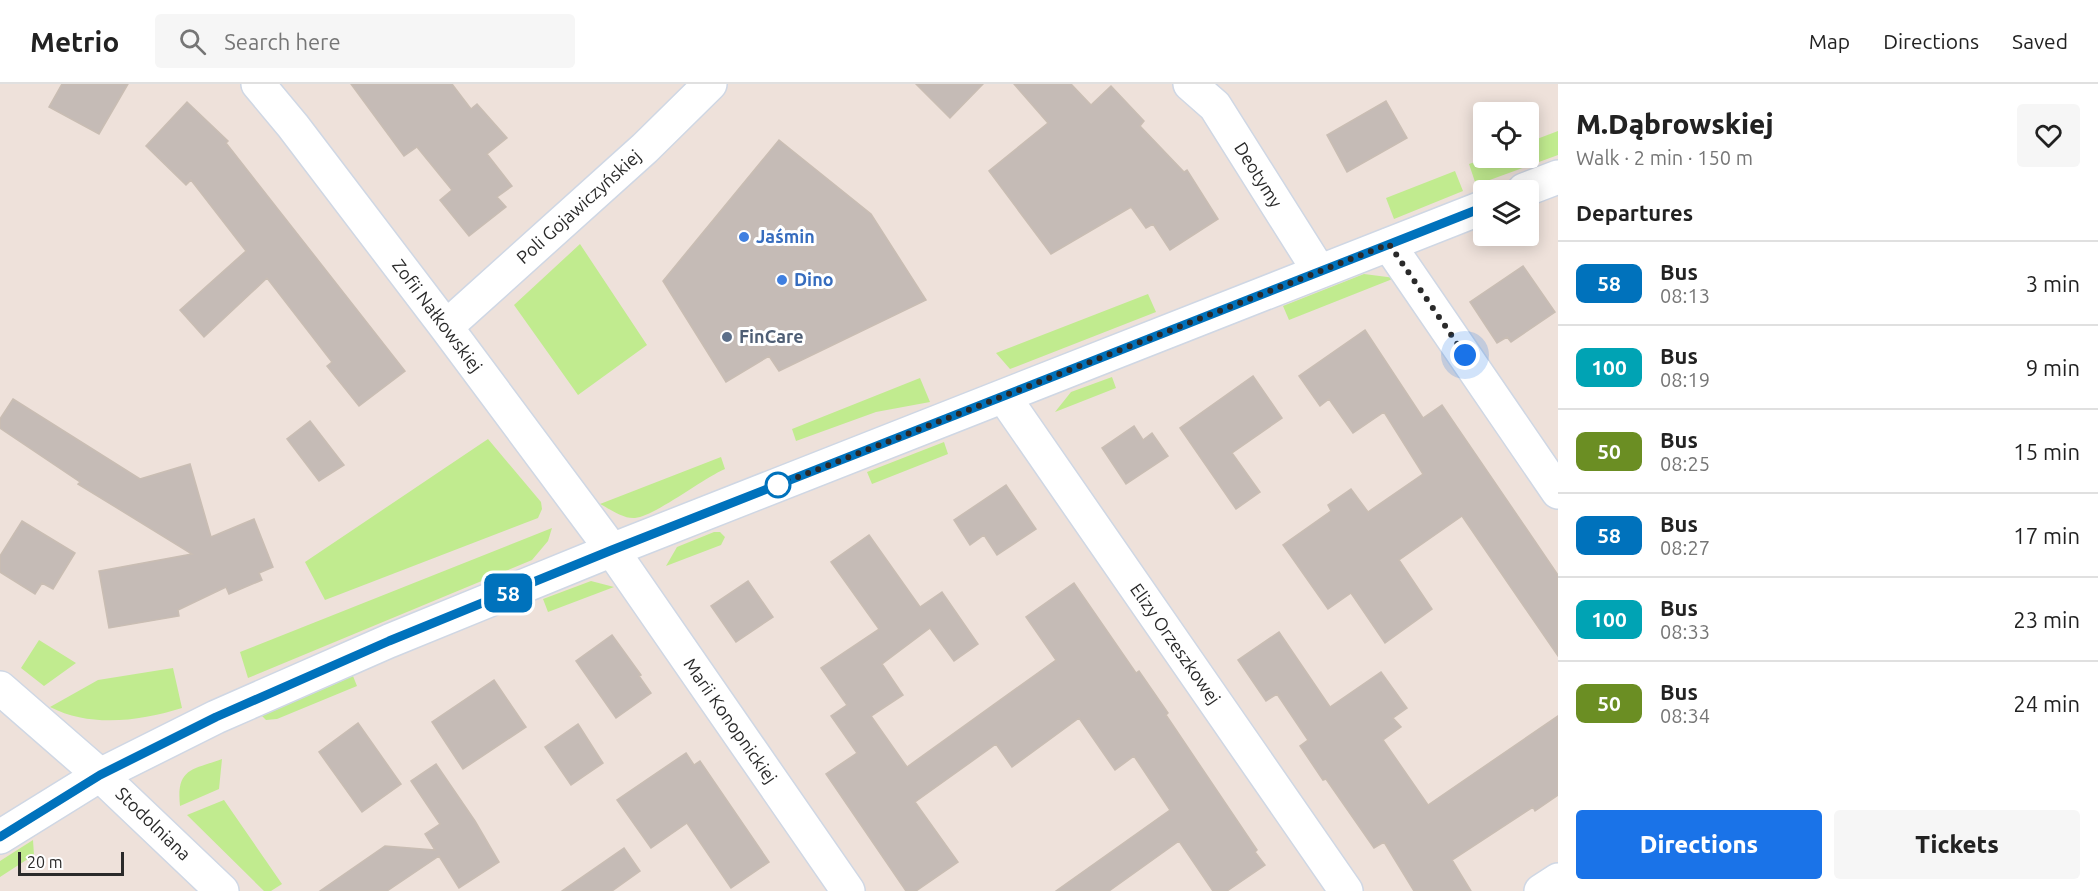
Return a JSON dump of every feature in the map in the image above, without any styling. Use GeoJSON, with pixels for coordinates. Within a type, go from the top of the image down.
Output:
{"type":"FeatureCollection","features":[{"type":"Feature","properties":{"kind":"street","name":"Zofii Nałkowskiej"},"geometry":{"type":"LineString","coordinates":[[258,84],[293,126],[446,327],[612,550]]}},
{"type":"Feature","properties":{"kind":"street","name":"Poli Gojawiczyńskiej"},"geometry":{"type":"LineString","coordinates":[[446,327],[645,148],[710,84]]}},
{"type":"Feature","properties":{"kind":"street","name":"Deotymy"},"geometry":{"type":"LineString","coordinates":[[1190,84],[1215,106],[1319,271]]}},
{"type":"Feature","properties":{"kind":"street"},"geometry":{"type":"LineString","coordinates":[[1539,184],[1558,177]]}},
{"type":"Feature","properties":{"kind":"street"},"geometry":{"type":"LineString","coordinates":[[0,837],[100,775],[216,717],[389,641],[612,550],[1473,211]]}},
{"type":"Feature","properties":{"kind":"street"},"geometry":{"type":"LineString","coordinates":[[1389,244],[1558,492]]}},
{"type":"Feature","properties":{"kind":"street","name":"Elizy Orzeszkowej"},"geometry":{"type":"LineString","coordinates":[[1004,397],[1346,891]]}},
{"type":"Feature","properties":{"kind":"street","name":"Marii Konopnickiej"},"geometry":{"type":"LineString","coordinates":[[612,550],[848,891]]}},
{"type":"Feature","properties":{"kind":"street","name":"Stodolniana"},"geometry":{"type":"LineString","coordinates":[[0,688],[100,775],[222,891]]}},
{"type":"Feature","properties":{"kind":"street"},"geometry":{"type":"LineString","coordinates":[[1541,891],[1558,880]]}},
{"type":"Feature","properties":{"kind":"green space"},"geometry":{"type":"Polygon","coordinates":[[[1558,131],[1558,155],[1539,162],[1539,138],[1558,131]]]}},
{"type":"Feature","properties":{"kind":"green space"},"geometry":{"type":"Polygon","coordinates":[[[1473,163],[1473,168],[1522,168],[1490,180],[1474,180],[1469,164],[1473,163]]]}},
{"type":"Feature","properties":{"kind":"green space"},"geometry":{"type":"Polygon","coordinates":[[[1455,171],[1463,191],[1394,219],[1386,198],[1455,171]]]}},
{"type":"Feature","properties":{"kind":"green space"},"geometry":{"type":"Polygon","coordinates":[[[580,244],[647,345],[578,395],[514,305],[580,244]]]}},
{"type":"Feature","properties":{"kind":"green space"},"geometry":{"type":"Polygon","coordinates":[[[1364,274],[1395,278],[1289,320],[1283,306],[1364,274]]]}},
{"type":"Feature","properties":{"kind":"green space"},"geometry":{"type":"Polygon","coordinates":[[[1148,294],[1156,312],[1010,369],[996,353],[1148,294]]]}},
{"type":"Feature","properties":{"kind":"green space"},"geometry":{"type":"Polygon","coordinates":[[[1112,377],[1116,388],[1055,412],[1071,392],[1112,377]]]}},
{"type":"Feature","properties":{"kind":"green space"},"geometry":{"type":"Polygon","coordinates":[[[920,378],[930,402],[876,412],[796,441],[792,429],[920,378]]]}},
{"type":"Feature","properties":{"kind":"green space"},"geometry":{"type":"Polygon","coordinates":[[[488,439],[541,502],[542,509],[538,518],[325,600],[305,562],[488,439]]]}},
{"type":"Feature","properties":{"kind":"green space"},"geometry":{"type":"Polygon","coordinates":[[[944,442],[948,454],[872,484],[867,472],[944,442]]]}},
{"type":"Feature","properties":{"kind":"green space"},"geometry":{"type":"Polygon","coordinates":[[[721,457],[725,469],[644,516],[626,517],[600,504],[721,457]]]}},
{"type":"Feature","properties":{"kind":"green space"},"geometry":{"type":"Polygon","coordinates":[[[552,528],[548,541],[532,560],[248,678],[240,652],[552,528]]]}},
{"type":"Feature","properties":{"kind":"green space"},"geometry":{"type":"Polygon","coordinates":[[[714,532],[720,532],[725,537],[721,545],[666,566],[677,547],[714,532]]]}},
{"type":"Feature","properties":{"kind":"green space"},"geometry":{"type":"Polygon","coordinates":[[[591,581],[614,587],[548,612],[543,599],[591,581]]]}},
{"type":"Feature","properties":{"kind":"green space"},"geometry":{"type":"Polygon","coordinates":[[[39,640],[76,663],[44,686],[21,668],[39,640]]]}},
{"type":"Feature","properties":{"kind":"green space"},"geometry":{"type":"Polygon","coordinates":[[[173,668],[182,708],[133,719],[99,720],[66,714],[50,707],[98,680],[173,668]]]}},
{"type":"Feature","properties":{"kind":"green space"},"geometry":{"type":"Polygon","coordinates":[[[353,676],[357,686],[277,719],[266,720],[262,716],[353,676]]]}},
{"type":"Feature","properties":{"kind":"green space"},"geometry":{"type":"Polygon","coordinates":[[[222,759],[219,789],[180,806],[181,784],[188,772],[222,759]]]}},
{"type":"Feature","properties":{"kind":"green space"},"geometry":{"type":"Polygon","coordinates":[[[224,800],[282,884],[271,891],[264,891],[187,815],[224,800]]]}},
{"type":"Feature","properties":{"kind":"green space"},"geometry":{"type":"Polygon","coordinates":[[[33,840],[34,855],[0,877],[0,861],[33,840]]]}},
{"type":"Feature","properties":{"kind":"building"},"geometry":{"type":"Polygon","coordinates":[[[62,84],[128,84],[99,134],[49,107],[62,84]]]}},
{"type":"Feature","properties":{"kind":"building"},"geometry":{"type":"Polygon","coordinates":[[[351,84],[452,84],[471,109],[477,104],[507,138],[487,154],[512,186],[497,197],[506,207],[469,236],[440,200],[452,190],[417,147],[404,156],[351,84]]]}},
{"type":"Feature","properties":{"kind":"building"},"geometry":{"type":"Polygon","coordinates":[[[916,84],[983,84],[950,118],[916,84]]]}},
{"type":"Feature","properties":{"kind":"building"},"geometry":{"type":"Polygon","coordinates":[[[1014,84],[1071,84],[1091,105],[1111,86],[1144,121],[1140,126],[1184,172],[1187,170],[1218,219],[1170,250],[1153,224],[1146,228],[1131,207],[1051,254],[989,171],[1048,123],[1014,84]]]}},
{"type":"Feature","properties":{"kind":"building"},"geometry":{"type":"Polygon","coordinates":[[[1386,101],[1407,138],[1347,172],[1327,135],[1386,101]]]}},
{"type":"Feature","properties":{"kind":"building"},"geometry":{"type":"Polygon","coordinates":[[[187,102],[228,141],[226,143],[405,371],[359,406],[327,366],[332,362],[267,278],[204,337],[180,310],[246,251],[191,180],[186,185],[146,146],[187,102]]]}},
{"type":"Feature","properties":{"kind":"building"},"geometry":{"type":"Polygon","coordinates":[[[779,140],[871,214],[926,300],[779,371],[769,356],[726,382],[663,281],[779,140]]]}},
{"type":"Feature","properties":{"kind":"building"},"geometry":{"type":"Polygon","coordinates":[[[1523,266],[1555,312],[1511,342],[1507,337],[1497,343],[1470,302],[1523,266]]]}},
{"type":"Feature","properties":{"kind":"building"},"geometry":{"type":"Polygon","coordinates":[[[1365,330],[1423,418],[1442,405],[1558,575],[1558,656],[1462,516],[1399,560],[1432,609],[1385,643],[1351,593],[1328,609],[1283,545],[1331,511],[1328,505],[1351,489],[1368,512],[1423,474],[1384,412],[1353,433],[1329,399],[1320,406],[1299,376],[1365,330]]]}},
{"type":"Feature","properties":{"kind":"building"},"geometry":{"type":"Polygon","coordinates":[[[1253,376],[1282,418],[1232,453],[1260,492],[1236,509],[1180,428],[1253,376]]]}},
{"type":"Feature","properties":{"kind":"building"},"geometry":{"type":"Polygon","coordinates":[[[13,399],[140,479],[190,464],[211,537],[254,519],[273,567],[259,573],[262,580],[229,594],[226,587],[178,610],[179,616],[109,628],[99,571],[192,554],[78,484],[80,482],[0,428],[0,419],[13,399]]]}},
{"type":"Feature","properties":{"kind":"building"},"geometry":{"type":"Polygon","coordinates":[[[310,421],[344,465],[319,481],[287,439],[310,421]]]}},
{"type":"Feature","properties":{"kind":"building"},"geometry":{"type":"Polygon","coordinates":[[[1134,426],[1143,440],[1152,433],[1168,456],[1126,484],[1102,448],[1134,426]]]}},
{"type":"Feature","properties":{"kind":"building"},"geometry":{"type":"Polygon","coordinates":[[[1006,485],[1036,529],[997,555],[984,535],[970,545],[954,520],[1006,485]]]}},
{"type":"Feature","properties":{"kind":"building"},"geometry":{"type":"Polygon","coordinates":[[[22,521],[75,553],[53,589],[42,583],[35,594],[0,572],[0,556],[22,521]]]}},
{"type":"Feature","properties":{"kind":"building"},"geometry":{"type":"Polygon","coordinates":[[[869,535],[920,607],[942,592],[978,644],[954,661],[930,628],[882,664],[903,695],[871,716],[907,767],[1056,660],[1026,617],[1074,583],[1136,673],[1139,671],[1168,713],[1166,715],[1265,865],[1227,891],[1213,891],[1179,841],[1109,891],[1056,891],[1170,810],[1134,756],[1115,770],[1079,718],[1012,767],[996,744],[915,802],[958,862],[916,891],[906,891],[826,774],[857,753],[831,716],[847,705],[821,668],[879,629],[831,562],[869,535]]]}},
{"type":"Feature","properties":{"kind":"building"},"geometry":{"type":"Polygon","coordinates":[[[748,581],[773,617],[736,642],[711,606],[748,581]]]}},
{"type":"Feature","properties":{"kind":"building"},"geometry":{"type":"Polygon","coordinates":[[[1279,632],[1330,707],[1381,672],[1407,708],[1393,718],[1401,727],[1383,740],[1428,805],[1558,716],[1558,795],[1535,811],[1533,807],[1452,860],[1471,891],[1414,891],[1384,842],[1374,848],[1326,779],[1323,780],[1300,746],[1308,740],[1277,694],[1266,701],[1238,660],[1279,632]]]}},
{"type":"Feature","properties":{"kind":"building"},"geometry":{"type":"Polygon","coordinates":[[[612,635],[651,693],[616,718],[576,661],[612,635]]]}},
{"type":"Feature","properties":{"kind":"building"},"geometry":{"type":"Polygon","coordinates":[[[494,680],[526,727],[463,769],[432,722],[494,680]]]}},
{"type":"Feature","properties":{"kind":"building"},"geometry":{"type":"Polygon","coordinates":[[[358,723],[401,784],[362,812],[319,752],[358,723]]]}},
{"type":"Feature","properties":{"kind":"building"},"geometry":{"type":"Polygon","coordinates":[[[578,724],[603,763],[571,785],[545,747],[578,724]]]}},
{"type":"Feature","properties":{"kind":"building"},"geometry":{"type":"Polygon","coordinates":[[[686,753],[694,765],[700,761],[769,862],[731,888],[687,823],[651,848],[617,800],[686,753]]]}},
{"type":"Feature","properties":{"kind":"building"},"geometry":{"type":"Polygon","coordinates":[[[436,764],[475,821],[499,862],[459,888],[439,856],[387,891],[320,891],[385,846],[435,850],[425,834],[440,824],[411,781],[436,764]]]}},
{"type":"Feature","properties":{"kind":"building"},"geometry":{"type":"Polygon","coordinates":[[[624,848],[640,871],[612,891],[562,891],[624,848]]]}},
{"type":"Feature","properties":{"kind":"bus line","name":"58"},"geometry":{"type":"LineString","coordinates":[[0,837],[100,775],[216,717],[389,641],[612,550],[1473,211]]}},
{"type":"Feature","properties":{"kind":"place","name":"Jaśmin"},"geometry":{"type":"Point","coordinates":[744,237]}},
{"type":"Feature","properties":{"kind":"place","name":"Dino"},"geometry":{"type":"Point","coordinates":[782,280]}},
{"type":"Feature","properties":{"kind":"place","name":"FinCare"},"geometry":{"type":"Point","coordinates":[727,337]}},
{"type":"Feature","properties":{"kind":"route"},"geometry":{"type":"LineString","coordinates":[[778,485],[1389,244],[1465,355]]}}]}
